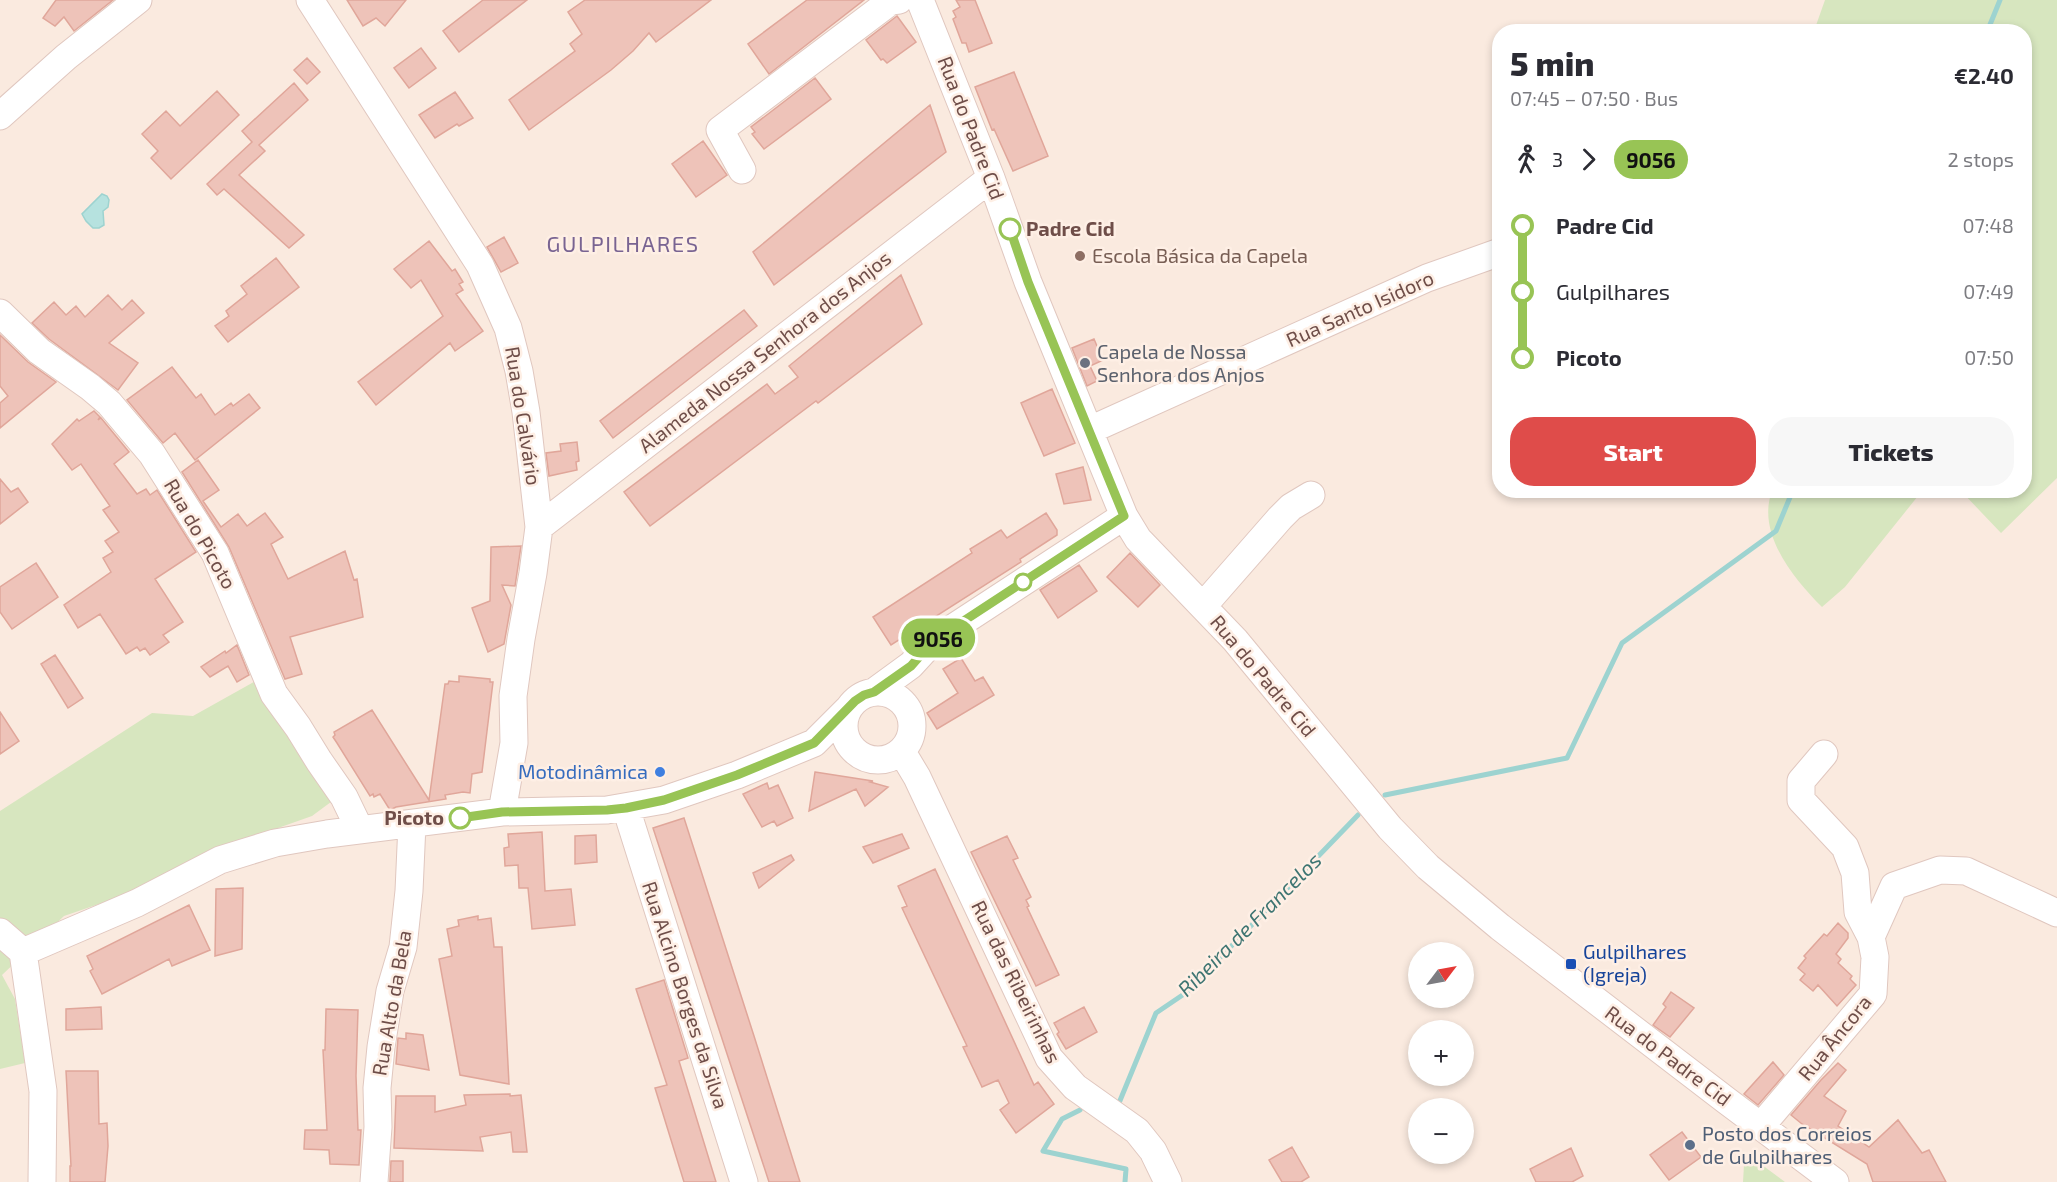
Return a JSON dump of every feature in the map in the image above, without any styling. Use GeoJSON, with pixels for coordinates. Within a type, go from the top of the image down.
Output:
{"type":"FeatureCollection","features":[{"type":"Feature","properties":{"kind":"street"},"geometry":{"type":"LineString","coordinates":[[0,116],[66,57],[138,0]]}},
{"type":"Feature","properties":{"kind":"street","name":"Rua do Calvário"},"geometry":{"type":"LineString","coordinates":[[310,0],[480,265],[508,328],[519,371],[539,527],[513,696],[514,743],[502,812]]}},
{"type":"Feature","properties":{"kind":"street"},"geometry":{"type":"LineString","coordinates":[[742,170],[720,130],[891,2],[899,0]]}},
{"type":"Feature","properties":{"kind":"street","name":"Rua do Padre Cid"},"geometry":{"type":"LineString","coordinates":[[920,0],[991,178],[1028,282],[1124,516],[1138,539],[1235,640],[1390,828],[1428,867],[1509,934],[1835,1182]]}},
{"type":"Feature","properties":{"kind":"street","name":"Alameda Nossa Senhora dos Anjos"},"geometry":{"type":"LineString","coordinates":[[539,527],[991,178]]}},
{"type":"Feature","properties":{"kind":"street","name":"Rua Santo Isidoro"},"geometry":{"type":"LineString","coordinates":[[1090,430],[1426,278],[1492,255]]}},
{"type":"Feature","properties":{"kind":"street","name":"Rua do Picoto"},"geometry":{"type":"LineString","coordinates":[[0,313],[39,351],[109,403],[152,454],[215,554],[274,694],[344,797],[360,830]]}},
{"type":"Feature","properties":{"kind":"street"},"geometry":{"type":"LineString","coordinates":[[1203,606],[1280,518],[1291,507],[1311,495]]}},
{"type":"Feature","properties":{"kind":"street"},"geometry":{"type":"LineString","coordinates":[[23,952],[137,903],[220,860],[275,843],[502,812],[626,808],[664,800],[737,775],[814,743],[855,701],[874,692],[911,666],[933,641],[1124,516]]}},
{"type":"Feature","properties":{"kind":"street"},"geometry":{"type":"LineString","coordinates":[[910,712],[911,666]]}},
{"type":"Feature","properties":{"kind":"street"},"geometry":{"type":"LineString","coordinates":[[848,710],[844,730],[853,750],[872,760],[893,758],[902,752],[909,743],[912,733],[913,722],[910,712],[895,696],[874,692]]}},
{"type":"Feature","properties":{"kind":"street"},"geometry":{"type":"LineString","coordinates":[[814,743],[853,750]]}},
{"type":"Feature","properties":{"kind":"street","name":"Rua das Ribeirinhas"},"geometry":{"type":"LineString","coordinates":[[902,752],[917,777],[1049,1058],[1075,1087],[1137,1131],[1153,1151],[1168,1182]]}},
{"type":"Feature","properties":{"kind":"street","name":"Rua Âncora"},"geometry":{"type":"LineString","coordinates":[[1761,1126],[1873,994],[1875,957],[1871,937],[1858,912],[1855,873],[1845,848],[1801,800],[1801,781],[1824,754]]}},
{"type":"Feature","properties":{"kind":"street","name":"Rua Alcino Borges da Silva"},"geometry":{"type":"LineString","coordinates":[[626,808],[744,1182]]}},
{"type":"Feature","properties":{"kind":"street","name":"Rua Alto da Bela"},"geometry":{"type":"LineString","coordinates":[[374,1182],[378,1127],[377,1088],[381,1047],[390,991],[404,947],[412,824]]}},
{"type":"Feature","properties":{"kind":"street"},"geometry":{"type":"LineString","coordinates":[[1855,873],[1894,886],[1940,870],[1966,871],[2057,913]]}},
{"type":"Feature","properties":{"kind":"street"},"geometry":{"type":"LineString","coordinates":[[1871,937],[1894,886]]}},
{"type":"Feature","properties":{"kind":"street"},"geometry":{"type":"LineString","coordinates":[[0,932],[23,952],[43,1091],[42,1182]]}},
{"type":"Feature","properties":{"kind":"green space"},"geometry":{"type":"Polygon","coordinates":[[[1825,0],[2057,0],[2057,478],[2001,533],[1968,498],[2032,498],[2032,24],[1816,24],[1825,0]]]}},
{"type":"Feature","properties":{"kind":"green space"},"geometry":{"type":"Polygon","coordinates":[[[1770,498],[1916,498],[1845,587],[1822,607],[1800,583],[1781,554],[1773,539],[1768,507],[1770,498]]]}},
{"type":"Feature","properties":{"kind":"green space"},"geometry":{"type":"Polygon","coordinates":[[[261,678],[335,799],[312,816],[199,856],[128,894],[64,916],[2,975],[15,999],[25,1063],[0,1069],[0,811],[152,713],[193,716],[261,678]]]}},
{"type":"Feature","properties":{"kind":"green space"},"geometry":{"type":"Polygon","coordinates":[[[1754,1159],[1785,1182],[1743,1182],[1744,1165],[1747,1160],[1754,1159]]]}},
{"type":"Feature","properties":{"kind":"water"},"geometry":{"type":"Polygon","coordinates":[[[102,194],[109,200],[108,207],[103,211],[104,225],[93,228],[82,214],[102,194]]]}},
{"type":"Feature","properties":{"kind":"building"},"geometry":{"type":"Polygon","coordinates":[[[56,0],[113,0],[74,31],[64,17],[55,26],[43,18],[56,0]]]}},
{"type":"Feature","properties":{"kind":"building"},"geometry":{"type":"Polygon","coordinates":[[[347,0],[406,0],[385,26],[376,18],[363,26],[347,0]]]}},
{"type":"Feature","properties":{"kind":"building"},"geometry":{"type":"Polygon","coordinates":[[[483,0],[527,0],[459,52],[443,31],[483,0]]]}},
{"type":"Feature","properties":{"kind":"building"},"geometry":{"type":"Polygon","coordinates":[[[585,0],[711,0],[656,42],[649,33],[611,70],[529,130],[509,100],[575,51],[570,44],[582,34],[568,12],[585,0]]]}},
{"type":"Feature","properties":{"kind":"building"},"geometry":{"type":"Polygon","coordinates":[[[807,0],[864,0],[769,74],[748,44],[807,0]]]}},
{"type":"Feature","properties":{"kind":"building"},"geometry":{"type":"Polygon","coordinates":[[[956,0],[975,0],[992,43],[969,52],[966,43],[962,43],[953,19],[956,17],[953,11],[960,7],[956,0]]]}},
{"type":"Feature","properties":{"kind":"building"},"geometry":{"type":"Polygon","coordinates":[[[897,16],[916,42],[887,63],[881,60],[866,40],[897,16]]]}},
{"type":"Feature","properties":{"kind":"building"},"geometry":{"type":"Polygon","coordinates":[[[421,48],[436,68],[409,88],[394,68],[421,48]]]}},
{"type":"Feature","properties":{"kind":"building"},"geometry":{"type":"Polygon","coordinates":[[[307,58],[320,72],[307,84],[294,70],[307,58]]]}},
{"type":"Feature","properties":{"kind":"building"},"geometry":{"type":"Polygon","coordinates":[[[1014,72],[1048,156],[1013,171],[994,129],[992,130],[975,87],[1014,72]]]}},
{"type":"Feature","properties":{"kind":"building"},"geometry":{"type":"Polygon","coordinates":[[[815,78],[831,99],[764,149],[752,134],[755,132],[751,127],[815,78]]]}},
{"type":"Feature","properties":{"kind":"building"},"geometry":{"type":"Polygon","coordinates":[[[294,83],[308,100],[259,145],[265,151],[239,175],[304,235],[289,248],[224,189],[217,195],[207,184],[252,142],[242,131],[294,83]]]}},
{"type":"Feature","properties":{"kind":"building"},"geometry":{"type":"Polygon","coordinates":[[[217,91],[239,115],[171,179],[151,158],[158,151],[142,134],[166,111],[180,126],[217,91]]]}},
{"type":"Feature","properties":{"kind":"building"},"geometry":{"type":"Polygon","coordinates":[[[455,92],[473,118],[459,126],[457,124],[435,138],[419,115],[455,92]]]}},
{"type":"Feature","properties":{"kind":"building"},"geometry":{"type":"Polygon","coordinates":[[[930,105],[946,152],[774,285],[753,252],[930,105]]]}},
{"type":"Feature","properties":{"kind":"building"},"geometry":{"type":"Polygon","coordinates":[[[703,141],[727,175],[696,197],[672,164],[703,141]]]}},
{"type":"Feature","properties":{"kind":"building"},"geometry":{"type":"Polygon","coordinates":[[[504,237],[518,263],[501,272],[487,247],[504,237]]]}},
{"type":"Feature","properties":{"kind":"building"},"geometry":{"type":"Polygon","coordinates":[[[429,241],[452,271],[455,269],[463,282],[459,284],[463,290],[456,294],[483,331],[455,351],[450,343],[376,405],[358,382],[443,316],[421,280],[411,288],[394,269],[429,241]]]}},
{"type":"Feature","properties":{"kind":"building"},"geometry":{"type":"Polygon","coordinates":[[[276,258],[299,287],[228,342],[215,326],[229,316],[226,311],[247,294],[241,286],[276,258]]]}},
{"type":"Feature","properties":{"kind":"building"},"geometry":{"type":"Polygon","coordinates":[[[901,275],[922,324],[650,526],[624,492],[767,384],[775,394],[798,377],[789,366],[901,275]]]}},
{"type":"Feature","properties":{"kind":"building"},"geometry":{"type":"Polygon","coordinates":[[[108,295],[122,310],[132,300],[144,313],[109,343],[138,363],[118,390],[49,339],[32,323],[54,302],[66,315],[76,306],[85,317],[108,295]]]}},
{"type":"Feature","properties":{"kind":"building"},"geometry":{"type":"Polygon","coordinates":[[[744,310],[757,326],[613,438],[600,421],[744,310]]]}},
{"type":"Feature","properties":{"kind":"building"},"geometry":{"type":"Polygon","coordinates":[[[0,335],[28,362],[56,382],[0,428],[0,403],[8,396],[0,386],[0,335]]]}},
{"type":"Feature","properties":{"kind":"building","name":"Capela de Nossa Senhora dos Anjos"},"geometry":{"type":"Polygon","coordinates":[[[1094,339],[1103,360],[1090,366],[1097,381],[1087,386],[1072,348],[1094,339]]]}},
{"type":"Feature","properties":{"kind":"building"},"geometry":{"type":"Polygon","coordinates":[[[172,367],[196,398],[201,394],[215,415],[231,403],[233,406],[249,394],[260,408],[195,460],[175,433],[163,443],[127,400],[172,367]]]}},
{"type":"Feature","properties":{"kind":"building"},"geometry":{"type":"Polygon","coordinates":[[[1052,389],[1075,443],[1044,456],[1021,403],[1052,389]]]}},
{"type":"Feature","properties":{"kind":"building"},"geometry":{"type":"Polygon","coordinates":[[[94,411],[100,417],[98,420],[101,418],[129,452],[114,464],[137,494],[146,489],[150,495],[157,490],[196,552],[155,579],[183,622],[163,635],[169,642],[150,655],[145,648],[140,651],[137,647],[126,654],[100,614],[78,628],[64,605],[111,572],[103,558],[113,552],[105,541],[119,532],[103,510],[110,506],[81,464],[72,470],[52,444],[77,419],[79,421],[94,411]]]}},
{"type":"Feature","properties":{"kind":"building"},"geometry":{"type":"Polygon","coordinates":[[[577,442],[579,461],[576,462],[577,470],[549,476],[546,453],[561,451],[560,444],[577,442]]]}},
{"type":"Feature","properties":{"kind":"building"},"geometry":{"type":"Polygon","coordinates":[[[198,460],[219,490],[203,501],[221,527],[238,514],[247,526],[265,513],[283,537],[271,544],[288,579],[345,551],[354,580],[357,579],[363,617],[290,637],[302,674],[285,679],[229,547],[182,472],[198,460]]]}},
{"type":"Feature","properties":{"kind":"building"},"geometry":{"type":"Polygon","coordinates":[[[1083,467],[1091,500],[1064,504],[1056,474],[1083,467]]]}},
{"type":"Feature","properties":{"kind":"building"},"geometry":{"type":"Polygon","coordinates":[[[0,479],[11,492],[18,488],[28,502],[0,524],[0,479]]]}},
{"type":"Feature","properties":{"kind":"building"},"geometry":{"type":"Polygon","coordinates":[[[1046,513],[1057,530],[1057,535],[1020,559],[1021,562],[891,645],[873,617],[972,553],[970,549],[1001,530],[1007,538],[1046,513]]]}},
{"type":"Feature","properties":{"kind":"building"},"geometry":{"type":"Polygon","coordinates":[[[521,546],[515,586],[502,585],[511,605],[504,644],[488,652],[472,608],[490,601],[491,547],[521,546]]]}},
{"type":"Feature","properties":{"kind":"building"},"geometry":{"type":"Polygon","coordinates":[[[1130,553],[1160,585],[1138,607],[1107,577],[1130,553]]]}},
{"type":"Feature","properties":{"kind":"building"},"geometry":{"type":"Polygon","coordinates":[[[36,563],[58,597],[12,629],[0,612],[0,587],[36,563]]]}},
{"type":"Feature","properties":{"kind":"building"},"geometry":{"type":"Polygon","coordinates":[[[1079,565],[1097,591],[1058,618],[1040,590],[1079,565]]]}},
{"type":"Feature","properties":{"kind":"building"},"geometry":{"type":"Polygon","coordinates":[[[237,645],[249,675],[237,682],[228,666],[210,677],[201,667],[225,651],[226,653],[237,645]]]}},
{"type":"Feature","properties":{"kind":"building"},"geometry":{"type":"Polygon","coordinates":[[[55,655],[83,698],[68,708],[41,664],[55,655]]]}},
{"type":"Feature","properties":{"kind":"building"},"geometry":{"type":"Polygon","coordinates":[[[961,658],[975,681],[983,677],[994,695],[937,729],[927,713],[958,693],[943,669],[961,658]]]}},
{"type":"Feature","properties":{"kind":"building"},"geometry":{"type":"Polygon","coordinates":[[[459,676],[490,679],[490,682],[493,682],[482,772],[472,774],[470,793],[445,795],[446,799],[390,810],[380,794],[370,796],[333,737],[334,732],[372,710],[429,800],[445,684],[449,681],[459,682],[459,676]]]}},
{"type":"Feature","properties":{"kind":"building"},"geometry":{"type":"Polygon","coordinates":[[[0,712],[19,741],[0,754],[0,712]]]}},
{"type":"Feature","properties":{"kind":"building"},"geometry":{"type":"Polygon","coordinates":[[[815,772],[873,781],[870,782],[888,787],[865,806],[856,789],[809,811],[815,772]]]}},
{"type":"Feature","properties":{"kind":"building"},"geometry":{"type":"Polygon","coordinates":[[[767,783],[769,789],[778,785],[793,818],[777,826],[774,821],[762,827],[743,794],[767,783]]]}},
{"type":"Feature","properties":{"kind":"building"},"geometry":{"type":"Polygon","coordinates":[[[684,818],[800,1182],[769,1182],[653,828],[684,818]]]}},
{"type":"Feature","properties":{"kind":"building"},"geometry":{"type":"Polygon","coordinates":[[[542,832],[545,891],[571,889],[575,925],[532,929],[528,888],[519,888],[518,865],[505,866],[504,848],[509,847],[508,834],[542,832]]]}},
{"type":"Feature","properties":{"kind":"building"},"geometry":{"type":"Polygon","coordinates":[[[902,834],[909,848],[873,863],[863,847],[902,834]]]}},
{"type":"Feature","properties":{"kind":"building"},"geometry":{"type":"Polygon","coordinates":[[[596,835],[597,862],[575,864],[575,836],[596,835]]]}},
{"type":"Feature","properties":{"kind":"building"},"geometry":{"type":"Polygon","coordinates":[[[1007,836],[1018,858],[1013,860],[1031,897],[1026,900],[1029,906],[1027,907],[1059,975],[1036,986],[971,852],[1007,836]]]}},
{"type":"Feature","properties":{"kind":"building"},"geometry":{"type":"Polygon","coordinates":[[[791,855],[794,860],[759,888],[753,873],[791,855]]]}},
{"type":"Feature","properties":{"kind":"building"},"geometry":{"type":"Polygon","coordinates":[[[935,869],[1034,1085],[1038,1082],[1054,1104],[1016,1133],[1000,1110],[1009,1103],[998,1080],[982,1087],[963,1047],[967,1046],[902,908],[907,906],[898,886],[935,869]]]}},
{"type":"Feature","properties":{"kind":"building"},"geometry":{"type":"Polygon","coordinates":[[[243,888],[242,949],[215,956],[216,889],[243,888]]]}},
{"type":"Feature","properties":{"kind":"building"},"geometry":{"type":"Polygon","coordinates":[[[189,905],[210,950],[172,966],[169,959],[102,994],[90,971],[93,969],[87,956],[189,905]]]}},
{"type":"Feature","properties":{"kind":"building"},"geometry":{"type":"Polygon","coordinates":[[[478,916],[478,920],[491,918],[494,947],[502,947],[509,1084],[460,1075],[439,959],[452,956],[447,929],[459,926],[458,920],[478,916]]]}},
{"type":"Feature","properties":{"kind":"building"},"geometry":{"type":"Polygon","coordinates":[[[1838,923],[1848,933],[1848,938],[1836,954],[1841,959],[1838,963],[1852,976],[1850,979],[1856,985],[1837,1006],[1818,985],[1813,991],[1800,980],[1805,974],[1798,968],[1806,958],[1804,956],[1824,934],[1827,936],[1838,923]]]}},
{"type":"Feature","properties":{"kind":"building"},"geometry":{"type":"Polygon","coordinates":[[[664,980],[688,1058],[679,1061],[716,1182],[684,1182],[655,1088],[667,1085],[636,989],[664,980]]]}},
{"type":"Feature","properties":{"kind":"building"},"geometry":{"type":"Polygon","coordinates":[[[1671,992],[1694,1008],[1670,1037],[1653,1025],[1666,1007],[1663,1004],[1671,992]]]}},
{"type":"Feature","properties":{"kind":"building"},"geometry":{"type":"Polygon","coordinates":[[[101,1007],[102,1029],[66,1030],[66,1009],[101,1007]]]}},
{"type":"Feature","properties":{"kind":"building"},"geometry":{"type":"Polygon","coordinates":[[[1084,1007],[1097,1032],[1066,1049],[1057,1034],[1059,1032],[1054,1023],[1084,1007]]]}},
{"type":"Feature","properties":{"kind":"building"},"geometry":{"type":"Polygon","coordinates":[[[326,1009],[358,1010],[356,1076],[358,1130],[361,1130],[359,1165],[330,1164],[329,1150],[304,1149],[305,1130],[327,1130],[323,1050],[325,1050],[326,1009]]]}},
{"type":"Feature","properties":{"kind":"building"},"geometry":{"type":"Polygon","coordinates":[[[406,1033],[423,1035],[429,1070],[396,1064],[398,1038],[406,1039],[406,1033]]]}},
{"type":"Feature","properties":{"kind":"building"},"geometry":{"type":"Polygon","coordinates":[[[1773,1062],[1784,1075],[1758,1105],[1744,1094],[1773,1062]]]}},
{"type":"Feature","properties":{"kind":"building"},"geometry":{"type":"Polygon","coordinates":[[[1838,1063],[1846,1070],[1824,1096],[1846,1111],[1838,1126],[1869,1147],[1898,1120],[1922,1153],[1929,1150],[1946,1182],[1873,1182],[1867,1164],[1791,1115],[1838,1063]]]}},
{"type":"Feature","properties":{"kind":"building"},"geometry":{"type":"Polygon","coordinates":[[[66,1071],[98,1071],[99,1124],[107,1123],[105,1182],[70,1182],[66,1071]]]}},
{"type":"Feature","properties":{"kind":"building"},"geometry":{"type":"Polygon","coordinates":[[[510,1094],[510,1096],[521,1095],[527,1152],[513,1152],[511,1132],[480,1137],[483,1151],[394,1148],[396,1096],[435,1096],[435,1112],[466,1105],[464,1095],[510,1094]]]}},
{"type":"Feature","properties":{"kind":"building"},"geometry":{"type":"Polygon","coordinates":[[[1682,1132],[1701,1157],[1669,1180],[1650,1155],[1682,1132]]]}},
{"type":"Feature","properties":{"kind":"building"},"geometry":{"type":"Polygon","coordinates":[[[1292,1147],[1309,1177],[1301,1182],[1282,1182],[1269,1160],[1292,1147]]]}},
{"type":"Feature","properties":{"kind":"building"},"geometry":{"type":"Polygon","coordinates":[[[1571,1148],[1583,1176],[1572,1182],[1536,1182],[1530,1169],[1571,1148]]]}},
{"type":"Feature","properties":{"kind":"building"},"geometry":{"type":"Polygon","coordinates":[[[391,1161],[403,1161],[403,1182],[390,1182],[391,1161]]]}},
{"type":"Feature","properties":{"kind":"waterway","name":"Ribeira de Francelos"},"geometry":{"type":"LineString","coordinates":[[1990,24],[2000,0]]}},
{"type":"Feature","properties":{"kind":"waterway","name":"Ribeira de Francelos"},"geometry":{"type":"LineString","coordinates":[[1385,795],[1567,758],[1622,643],[1776,531],[1790,498]]}},
{"type":"Feature","properties":{"kind":"waterway","name":"Ribeira de Francelos"},"geometry":{"type":"LineString","coordinates":[[1119,1103],[1156,1013],[1187,992],[1358,815]]}},
{"type":"Feature","properties":{"kind":"waterway","name":"Ribeira de Francelos"},"geometry":{"type":"LineString","coordinates":[[1080,1110],[1062,1119],[1043,1151],[1126,1169],[1125,1182]]}},
{"type":"Feature","properties":{"kind":"bus line","name":"9056"},"geometry":{"type":"LineString","coordinates":[[460,818],[502,812],[607,810],[664,800],[737,775],[814,743],[855,701],[874,692],[911,666],[933,641],[1124,516],[1028,282],[1010,229]]}},
{"type":"Feature","properties":{"kind":"place","name":"Padre Cid"},"geometry":{"type":"Point","coordinates":[1010,229]}},
{"type":"Feature","properties":{"kind":"place","name":"Escola Básica da Capela"},"geometry":{"type":"Point","coordinates":[1080,256]}},
{"type":"Feature","properties":{"kind":"place","name":"Capela de Nossa Senhora dos Anjos"},"geometry":{"type":"Point","coordinates":[1085,363]}},
{"type":"Feature","properties":{"kind":"place","name":"Motodinâmica"},"geometry":{"type":"Point","coordinates":[660,772]}},
{"type":"Feature","properties":{"kind":"place","name":"Picoto"},"geometry":{"type":"Point","coordinates":[460,818]}},
{"type":"Feature","properties":{"kind":"place","name":"Gulpilhares (Igreja)"},"geometry":{"type":"Point","coordinates":[1571,964]}},
{"type":"Feature","properties":{"kind":"place","name":"Posto dos Correios de Gulpilhares"},"geometry":{"type":"Point","coordinates":[1690,1145]}},
{"type":"Feature","properties":{"kind":"district","name":"GULPILHARES"},"geometry":{"type":"Point","coordinates":[623,244]}}]}
